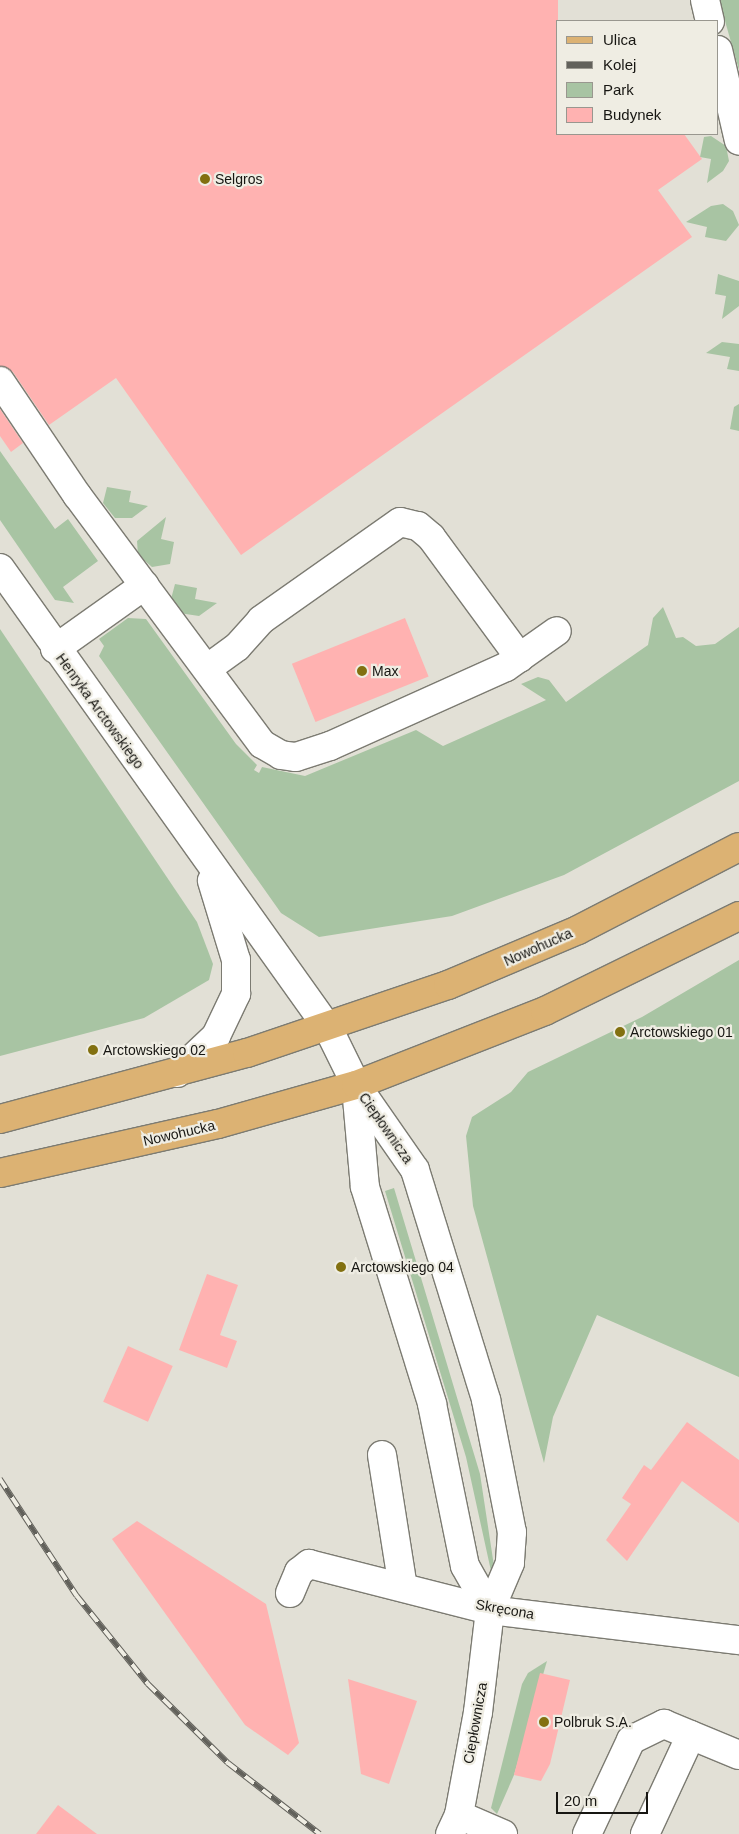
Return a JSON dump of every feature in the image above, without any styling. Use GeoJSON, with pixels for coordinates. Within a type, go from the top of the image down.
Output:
{"type":"FeatureCollection","features":[{"type":"Feature","properties":{"kind":"main road","name":"Nowohucka"},"geometry":{"type":"LineString","coordinates":[[0,1119],[177,1073],[328,1028],[552,941],[739,847]]}},
{"type":"Feature","properties":{"kind":"main road","name":"Nowohucka"},"geometry":{"type":"LineString","coordinates":[[0,1173],[218,1124],[356,1085],[553,1008],[739,916]]}},
{"type":"Feature","properties":{"kind":"street"},"geometry":{"type":"LineString","coordinates":[[705,0],[710,20]]}},
{"type":"Feature","properties":{"kind":"street"},"geometry":{"type":"LineString","coordinates":[[719,54],[739,140]]}},
{"type":"Feature","properties":{"kind":"street"},"geometry":{"type":"LineString","coordinates":[[0,381],[145,585],[208,668],[262,744],[281,755],[296,757],[330,746],[514,650],[557,631]]}},
{"type":"Feature","properties":{"kind":"street"},"geometry":{"type":"LineString","coordinates":[[208,668],[237,647],[261,620],[400,522],[418,526],[431,537],[514,650]]}},
{"type":"Feature","properties":{"kind":"street","name":"Henryka Arctowskiego"},"geometry":{"type":"LineString","coordinates":[[0,568],[55,649],[328,1028]]}},
{"type":"Feature","properties":{"kind":"street"},"geometry":{"type":"LineString","coordinates":[[55,649],[145,585]]}},
{"type":"Feature","properties":{"kind":"street","name":"Henryka Arctowskiego"},"geometry":{"type":"LineString","coordinates":[[177,1073],[216,1036],[236,994],[236,960],[202,851]]}},
{"type":"Feature","properties":{"kind":"street"},"geometry":{"type":"LineString","coordinates":[[328,1028],[356,1085]]}},
{"type":"Feature","properties":{"kind":"street","name":"Ciepłownicza"},"geometry":{"type":"LineString","coordinates":[[356,1085],[366,1187],[432,1404],[465,1566],[490,1610]]}},
{"type":"Feature","properties":{"kind":"street","name":"Ciepłownicza"},"geometry":{"type":"LineString","coordinates":[[356,1085],[415,1170],[486,1400],[512,1532],[510,1563],[490,1610],[454,1824]]}},
{"type":"Feature","properties":{"kind":"street"},"geometry":{"type":"LineString","coordinates":[[382,1455],[403,1587]]}},
{"type":"Feature","properties":{"kind":"street","name":"Skręcona"},"geometry":{"type":"LineString","coordinates":[[290,1593],[299,1572],[309,1564],[490,1610],[739,1640]]}},
{"type":"Feature","properties":{"kind":"street"},"geometry":{"type":"LineString","coordinates":[[587,1834],[631,1740],[664,1724],[739,1755]]}},
{"type":"Feature","properties":{"kind":"street"},"geometry":{"type":"LineString","coordinates":[[645,1834],[691,1735]]}},
{"type":"Feature","properties":{"kind":"street"},"geometry":{"type":"LineString","coordinates":[[454,1824],[503,1834]]}},
{"type":"Feature","properties":{"kind":"green space"},"geometry":{"type":"Polygon","coordinates":[[[719,0],[739,0],[739,70],[719,0]]]}},
{"type":"Feature","properties":{"kind":"green space"},"geometry":{"type":"Polygon","coordinates":[[[711,136],[726,146],[729,161],[723,171],[707,183],[711,159],[700,157],[704,137],[711,136]]]}},
{"type":"Feature","properties":{"kind":"green space"},"geometry":{"type":"Polygon","coordinates":[[[723,204],[733,211],[739,225],[726,241],[705,237],[707,227],[686,222],[711,206],[723,204]]]}},
{"type":"Feature","properties":{"kind":"green space"},"geometry":{"type":"Polygon","coordinates":[[[718,274],[739,281],[739,306],[722,319],[726,296],[715,294],[718,274]]]}},
{"type":"Feature","properties":{"kind":"green space"},"geometry":{"type":"Polygon","coordinates":[[[722,342],[739,344],[739,371],[727,369],[730,357],[706,353],[722,342]]]}},
{"type":"Feature","properties":{"kind":"green space"},"geometry":{"type":"Polygon","coordinates":[[[739,404],[739,431],[730,429],[734,407],[739,404]]]}},
{"type":"Feature","properties":{"kind":"green space"},"geometry":{"type":"Polygon","coordinates":[[[0,451],[55,529],[68,519],[98,561],[63,587],[74,603],[55,600],[0,520],[0,451]]]}},
{"type":"Feature","properties":{"kind":"green space"},"geometry":{"type":"Polygon","coordinates":[[[107,487],[131,491],[129,502],[148,506],[132,518],[115,518],[103,503],[107,487]]]}},
{"type":"Feature","properties":{"kind":"green space"},"geometry":{"type":"Polygon","coordinates":[[[166,517],[161,539],[174,542],[170,564],[152,567],[138,555],[137,541],[166,517]]]}},
{"type":"Feature","properties":{"kind":"green space"},"geometry":{"type":"Polygon","coordinates":[[[175,584],[197,588],[195,599],[217,603],[199,616],[179,613],[171,599],[175,584]]]}},
{"type":"Feature","properties":{"kind":"green space"},"geometry":{"type":"Polygon","coordinates":[[[663,607],[676,638],[683,637],[696,646],[715,644],[739,627],[739,781],[564,875],[452,916],[319,937],[281,913],[99,656],[104,646],[99,639],[128,618],[146,619],[236,744],[257,765],[254,770],[259,773],[262,767],[305,776],[416,730],[443,746],[546,700],[521,684],[538,677],[549,680],[566,702],[648,645],[653,618],[663,607]]]}},
{"type":"Feature","properties":{"kind":"green space"},"geometry":{"type":"Polygon","coordinates":[[[0,629],[197,922],[213,964],[209,980],[144,1018],[0,1056],[0,629]]]}},
{"type":"Feature","properties":{"kind":"green space"},"geometry":{"type":"Polygon","coordinates":[[[739,960],[739,1377],[597,1315],[553,1417],[544,1463],[473,1206],[466,1136],[472,1117],[511,1092],[528,1072],[642,1017],[739,960]]]}},
{"type":"Feature","properties":{"kind":"green space"},"geometry":{"type":"Polygon","coordinates":[[[394,1188],[480,1474],[494,1566],[491,1571],[466,1457],[385,1191],[394,1188]]]}},
{"type":"Feature","properties":{"kind":"green space"},"geometry":{"type":"Polygon","coordinates":[[[547,1661],[514,1775],[497,1814],[491,1808],[522,1684],[528,1673],[547,1661]]]}},
{"type":"Feature","properties":{"kind":"building"},"geometry":{"type":"Polygon","coordinates":[[[0,0],[558,0],[558,20],[556,20],[556,135],[685,135],[702,159],[658,190],[692,237],[241,555],[116,378],[49,425],[13,372],[0,366],[0,0]]]}},
{"type":"Feature","properties":{"kind":"building"},"geometry":{"type":"Polygon","coordinates":[[[0,409],[23,443],[11,452],[0,436],[0,409]]]}},
{"type":"Feature","properties":{"kind":"building","name":"Max"},"geometry":{"type":"Polygon","coordinates":[[[405,618],[429,676],[315,722],[292,664],[405,618]]]}},
{"type":"Feature","properties":{"kind":"building"},"geometry":{"type":"Polygon","coordinates":[[[207,1274],[238,1285],[220,1335],[237,1341],[227,1368],[179,1350],[207,1274]]]}},
{"type":"Feature","properties":{"kind":"building"},"geometry":{"type":"Polygon","coordinates":[[[128,1346],[173,1366],[148,1422],[103,1402],[128,1346]]]}},
{"type":"Feature","properties":{"kind":"building"},"geometry":{"type":"Polygon","coordinates":[[[687,1422],[739,1460],[739,1523],[682,1481],[627,1561],[606,1540],[631,1504],[622,1498],[644,1465],[651,1470],[687,1422]]]}},
{"type":"Feature","properties":{"kind":"building"},"geometry":{"type":"Polygon","coordinates":[[[137,1521],[266,1604],[299,1743],[288,1755],[245,1725],[112,1539],[137,1521]]]}},
{"type":"Feature","properties":{"kind":"building","name":"Polbruk S.A."},"geometry":{"type":"Polygon","coordinates":[[[540,1673],[570,1680],[550,1764],[541,1781],[514,1775],[540,1673]]]}},
{"type":"Feature","properties":{"kind":"building"},"geometry":{"type":"Polygon","coordinates":[[[348,1679],[417,1701],[389,1784],[361,1774],[348,1679]]]}},
{"type":"Feature","properties":{"kind":"building"},"geometry":{"type":"Polygon","coordinates":[[[58,1805],[97,1834],[36,1834],[58,1805]]]}},
{"type":"Feature","properties":{"kind":"railway"},"geometry":{"type":"LineString","coordinates":[[0,1479],[77,1596],[148,1684],[228,1763],[320,1834]]}},
{"type":"Feature","properties":{"kind":"place","name":"Selgros"},"geometry":{"type":"Point","coordinates":[205,179]}},
{"type":"Feature","properties":{"kind":"place","name":"Max"},"geometry":{"type":"Point","coordinates":[362,671]}},
{"type":"Feature","properties":{"kind":"place","name":"Arctowskiego 01"},"geometry":{"type":"Point","coordinates":[620,1032]}},
{"type":"Feature","properties":{"kind":"place","name":"Arctowskiego 02"},"geometry":{"type":"Point","coordinates":[93,1050]}},
{"type":"Feature","properties":{"kind":"place","name":"Arctowskiego 04"},"geometry":{"type":"Point","coordinates":[341,1267]}},
{"type":"Feature","properties":{"kind":"place","name":"Polbruk S.A."},"geometry":{"type":"Point","coordinates":[544,1722]}}]}
